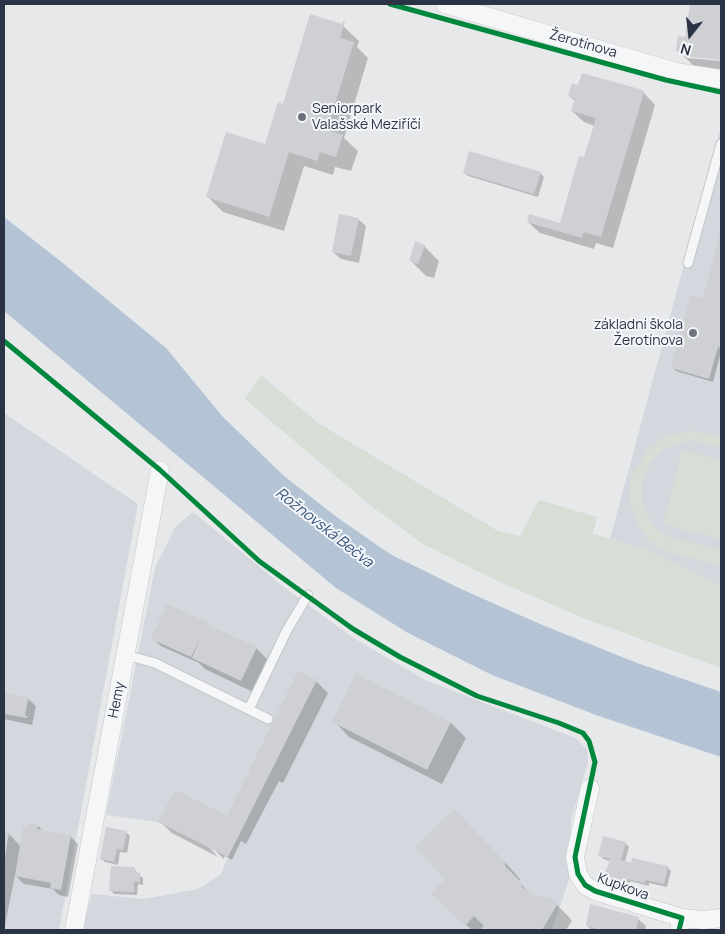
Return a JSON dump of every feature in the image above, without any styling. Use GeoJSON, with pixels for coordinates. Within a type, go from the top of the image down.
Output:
{"type":"FeatureCollection","features":[{"type":"Feature","properties":{"kind":"street","name":"Žerotínova"},"geometry":{"type":"LineString","coordinates":[[445,4],[676,72],[721,79]]}},
{"type":"Feature","properties":{"kind":"street","name":"Hemy"},"geometry":{"type":"LineString","coordinates":[[74,930],[160,470]]}},
{"type":"Feature","properties":{"kind":"street","name":"Kupkova"},"geometry":{"type":"LineString","coordinates":[[590,788],[575,857],[578,874],[585,884],[595,892],[681,924],[704,920],[719,923]]}},
{"type":"Feature","properties":{"kind":"lane"},"geometry":{"type":"LineString","coordinates":[[688,263],[721,144]]}},
{"type":"Feature","properties":{"kind":"lane"},"geometry":{"type":"LineString","coordinates":[[249,709],[287,630],[308,595]]}},
{"type":"Feature","properties":{"kind":"lane"},"geometry":{"type":"LineString","coordinates":[[126,655],[155,663],[268,719]]}},
{"type":"Feature","properties":{"kind":"shaded area","name":"základní škola Žerotínova"},"geometry":{"type":"Polygon","coordinates":[[[721,127],[721,586],[645,549],[610,539],[721,127]]]}},
{"type":"Feature","properties":{"kind":"shaded area"},"geometry":{"type":"Polygon","coordinates":[[[261,375],[318,423],[498,531],[520,536],[539,500],[597,517],[593,534],[645,549],[721,586],[721,668],[583,618],[489,577],[423,544],[371,506],[245,399],[261,375]]]}},
{"type":"Feature","properties":{"kind":"shaded area"},"geometry":{"type":"Polygon","coordinates":[[[4,413],[138,504],[59,930],[4,930],[4,413]]]}},
{"type":"Feature","properties":{"kind":"shaded area"},"geometry":{"type":"Polygon","coordinates":[[[688,431],[721,437],[721,448],[696,441],[685,441],[664,449],[644,473],[641,500],[645,511],[657,529],[670,537],[721,550],[721,566],[674,554],[649,541],[639,528],[630,505],[629,492],[631,481],[634,472],[648,450],[667,435],[688,431]]]}},
{"type":"Feature","properties":{"kind":"shaded area"},"geometry":{"type":"Polygon","coordinates":[[[682,450],[721,460],[721,539],[663,524],[682,450]]]}},
{"type":"Feature","properties":{"kind":"shaded area"},"geometry":{"type":"Polygon","coordinates":[[[193,512],[285,588],[352,637],[425,680],[575,738],[587,749],[588,762],[571,820],[571,874],[552,929],[554,930],[82,930],[92,894],[144,899],[198,889],[221,874],[228,857],[158,822],[106,815],[155,568],[175,527],[193,512]]]}},
{"type":"Feature","properties":{"kind":"water","name":"Rožnovská Bečva"},"geometry":{"type":"Polygon","coordinates":[[[4,217],[166,348],[223,417],[284,476],[338,518],[390,554],[461,589],[540,624],[637,663],[721,692],[721,757],[596,715],[492,675],[408,633],[336,588],[4,311],[4,217]]]}},
{"type":"Feature","properties":{"kind":"building"},"geometry":{"type":"Polygon","coordinates":[[[690,4],[721,4],[721,60],[682,56],[683,52],[676,51],[678,36],[685,37],[690,4]]]}},
{"type":"Feature","properties":{"kind":"building","name":"Seniorpark Valašské Meziříčí"},"geometry":{"type":"Polygon","coordinates":[[[310,14],[342,24],[345,21],[340,38],[354,42],[327,130],[343,135],[336,157],[320,152],[317,161],[289,152],[269,217],[206,197],[226,132],[265,144],[278,102],[283,104],[310,14]]]}},
{"type":"Feature","properties":{"kind":"building"},"geometry":{"type":"Polygon","coordinates":[[[582,73],[643,90],[644,92],[601,237],[584,232],[582,238],[527,222],[529,214],[560,223],[579,156],[584,157],[596,118],[571,111],[575,98],[568,96],[572,83],[578,85],[582,73]]]}},
{"type":"Feature","properties":{"kind":"building"},"geometry":{"type":"Polygon","coordinates":[[[469,151],[541,172],[534,194],[463,173],[469,151]]]}},
{"type":"Feature","properties":{"kind":"building"},"geometry":{"type":"Polygon","coordinates":[[[339,214],[359,218],[351,256],[332,252],[339,214]]]}},
{"type":"Feature","properties":{"kind":"building"},"geometry":{"type":"Polygon","coordinates":[[[721,230],[721,348],[718,347],[709,379],[671,368],[690,295],[703,298],[721,230]]]}},
{"type":"Feature","properties":{"kind":"building"},"geometry":{"type":"Polygon","coordinates":[[[415,241],[425,245],[418,264],[409,261],[415,241]]]}},
{"type":"Feature","properties":{"kind":"building"},"geometry":{"type":"Polygon","coordinates":[[[167,604],[257,647],[241,681],[192,658],[200,638],[191,657],[151,639],[167,604]]]}},
{"type":"Feature","properties":{"kind":"building"},"geometry":{"type":"Polygon","coordinates":[[[298,671],[317,680],[228,857],[158,822],[175,790],[227,816],[298,671]]]}},
{"type":"Feature","properties":{"kind":"building"},"geometry":{"type":"Polygon","coordinates":[[[356,674],[451,722],[427,770],[332,722],[356,674]]]}},
{"type":"Feature","properties":{"kind":"building"},"geometry":{"type":"Polygon","coordinates":[[[4,692],[31,698],[31,700],[28,699],[25,716],[28,716],[27,718],[4,714],[4,692]]]}},
{"type":"Feature","properties":{"kind":"building"},"geometry":{"type":"Polygon","coordinates":[[[454,809],[505,862],[505,866],[522,883],[521,886],[531,894],[553,899],[557,905],[542,930],[480,930],[484,926],[474,916],[466,925],[431,894],[445,879],[415,847],[454,809]]]}},
{"type":"Feature","properties":{"kind":"building"},"geometry":{"type":"Polygon","coordinates":[[[29,823],[38,825],[37,829],[71,835],[61,890],[50,888],[51,883],[15,876],[23,826],[28,827],[29,823]]]}},
{"type":"Feature","properties":{"kind":"building"},"geometry":{"type":"Polygon","coordinates":[[[106,827],[127,831],[123,850],[117,849],[114,862],[100,859],[106,827]]]}},
{"type":"Feature","properties":{"kind":"building"},"geometry":{"type":"Polygon","coordinates":[[[4,832],[9,833],[5,857],[4,857],[4,832]]]}},
{"type":"Feature","properties":{"kind":"building"},"geometry":{"type":"Polygon","coordinates":[[[603,836],[626,842],[621,860],[631,863],[632,858],[668,866],[664,884],[646,880],[645,883],[627,879],[624,891],[601,884],[610,859],[598,856],[603,836]]]}},
{"type":"Feature","properties":{"kind":"building"},"geometry":{"type":"Polygon","coordinates":[[[111,866],[135,867],[135,872],[140,873],[140,882],[134,881],[134,892],[109,891],[111,866]]]}},
{"type":"Feature","properties":{"kind":"building"},"geometry":{"type":"Polygon","coordinates":[[[590,904],[639,917],[636,930],[600,930],[586,926],[590,904]]]}},
{"type":"Feature","properties":{"kind":"cycle path"},"geometry":{"type":"LineString","coordinates":[[390,4],[666,80],[721,92]]}},
{"type":"Feature","properties":{"kind":"cycle path"},"geometry":{"type":"LineString","coordinates":[[4,341],[160,470],[259,561],[353,629],[400,657],[477,696],[559,723],[583,733],[589,741],[595,762],[575,857],[578,874],[585,885],[595,891],[682,918],[679,930]]}},
{"type":"Feature","properties":{"kind":"place","name":"Seniorpark Valašské Meziříčí"},"geometry":{"type":"Point","coordinates":[302,117]}},
{"type":"Feature","properties":{"kind":"place","name":"základní škola Žerotínova"},"geometry":{"type":"Point","coordinates":[693,333]}}]}
